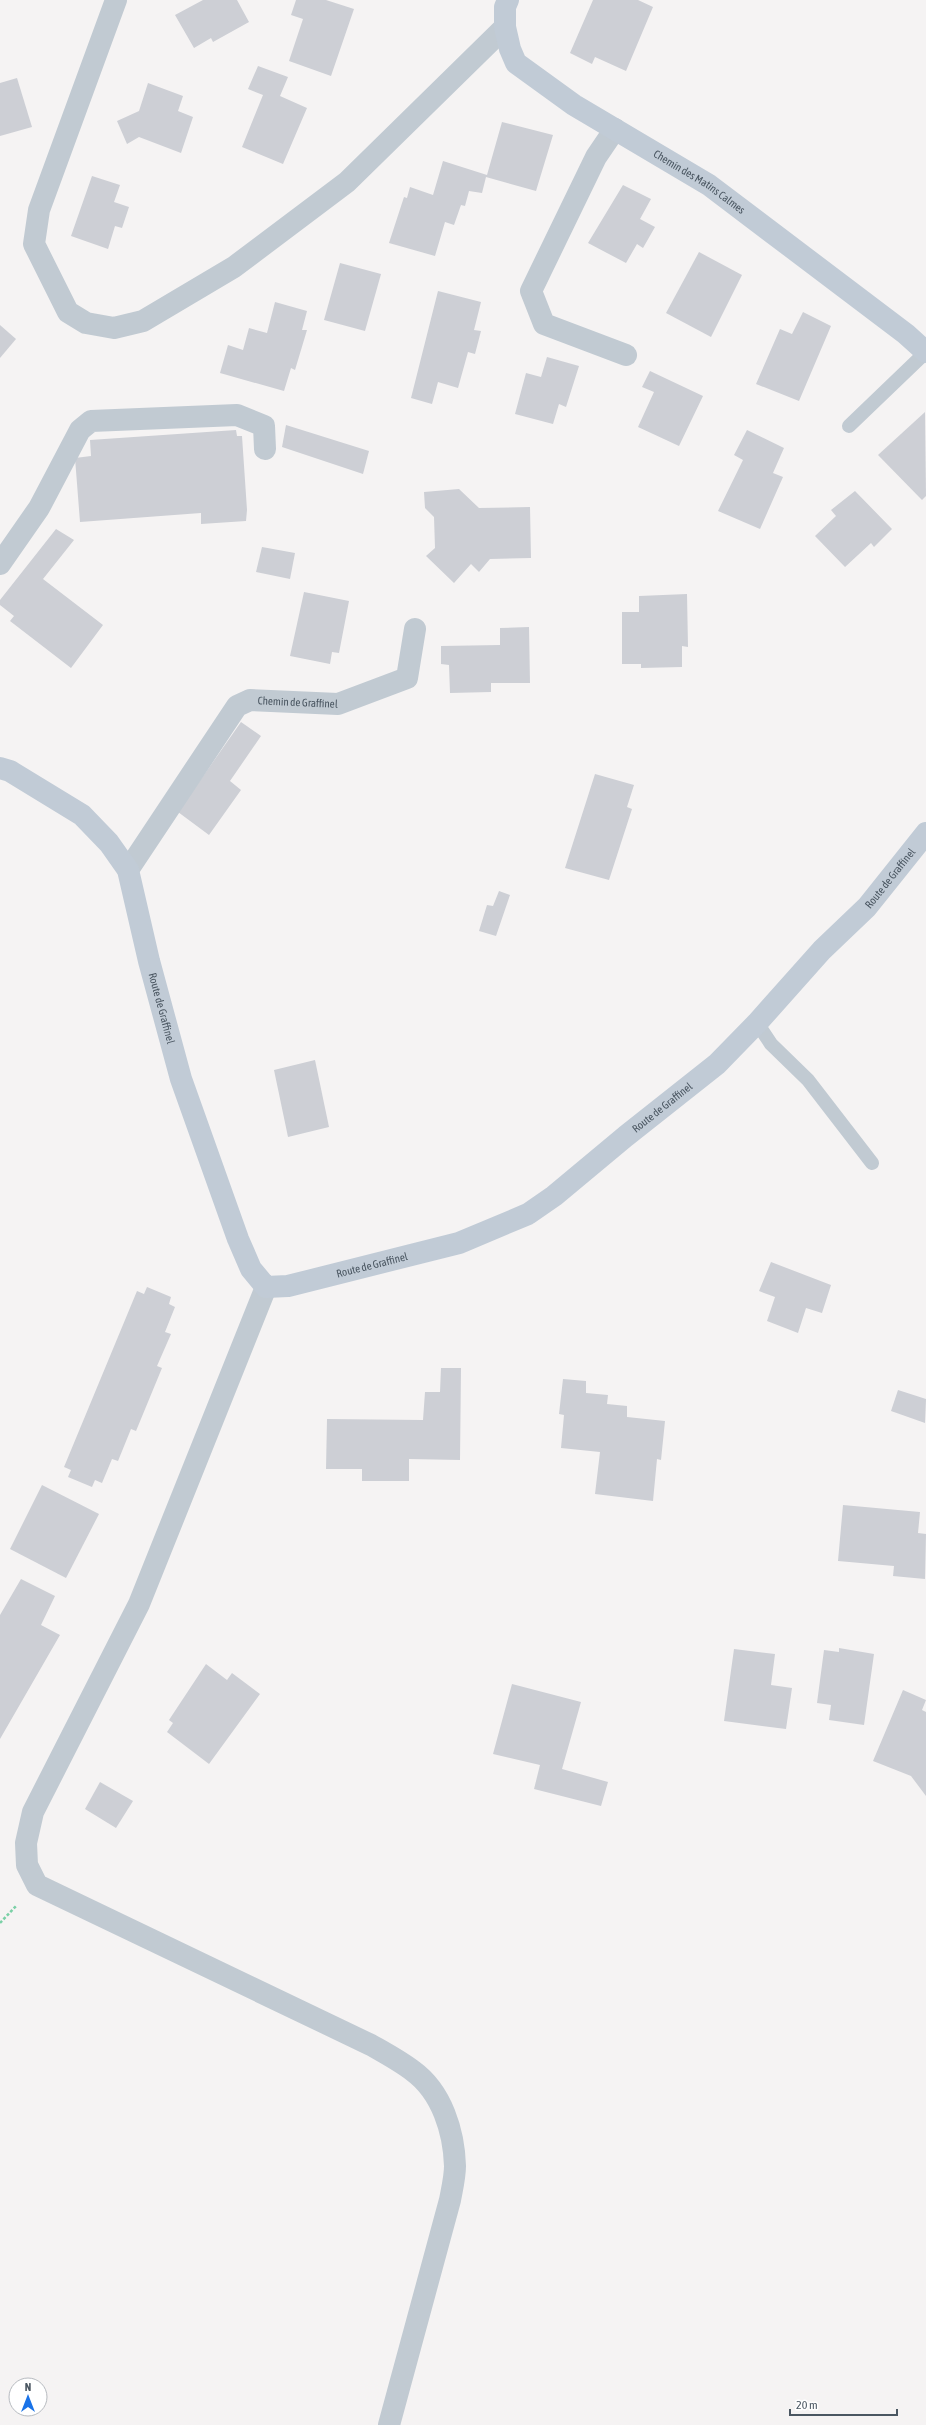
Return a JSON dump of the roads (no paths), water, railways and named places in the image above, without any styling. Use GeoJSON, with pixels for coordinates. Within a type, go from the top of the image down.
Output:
{"type":"FeatureCollection","features":[{"type":"Feature","properties":{"kind":"street"},"geometry":{"type":"LineString","coordinates":[[116,0],[39,210],[34,244],[68,312],[86,323],[114,328],[143,321],[234,267],[347,182],[505,26]]}},
{"type":"Feature","properties":{"kind":"street","name":"Chemin des Matins Calmes"},"geometry":{"type":"LineString","coordinates":[[508,0],[505,7],[505,26],[510,49],[516,63],[546,86],[614,129],[709,185],[906,334],[926,352]]}},
{"type":"Feature","properties":{"kind":"street"},"geometry":{"type":"LineString","coordinates":[[614,129],[596,157],[531,291],[544,324],[626,354]]}},
{"type":"Feature","properties":{"kind":"street"},"geometry":{"type":"LineString","coordinates":[[0,564],[39,508],[80,430],[92,421],[237,415],[264,426],[265,449]]}},
{"type":"Feature","properties":{"kind":"street","name":"Chemin de Graffinel"},"geometry":{"type":"LineString","coordinates":[[128,870],[237,706],[250,700],[338,704],[407,678],[415,629]]}},
{"type":"Feature","properties":{"kind":"street","name":"Route de Graffinel"},"geometry":{"type":"LineString","coordinates":[[0,768],[10,771],[82,815],[109,843],[128,870],[149,961],[181,1079],[238,1239],[251,1269],[266,1287],[288,1286],[459,1243],[528,1214],[554,1196],[626,1136],[717,1064],[757,1023],[822,950],[867,907],[926,833]]}},
{"type":"Feature","properties":{"kind":"street"},"geometry":{"type":"LineString","coordinates":[[266,1287],[138,1604],[33,1812],[26,1843],[27,1865],[37,1885],[371,2045],[414,2071],[427,2084],[443,2108],[452,2142],[455,2167],[450,2200],[389,2425]]}},
{"type":"Feature","properties":{"kind":"lane"},"geometry":{"type":"LineString","coordinates":[[849,426],[926,352]]}},
{"type":"Feature","properties":{"kind":"lane"},"geometry":{"type":"LineString","coordinates":[[757,1023],[771,1044],[808,1080],[872,1163]]}}]}
